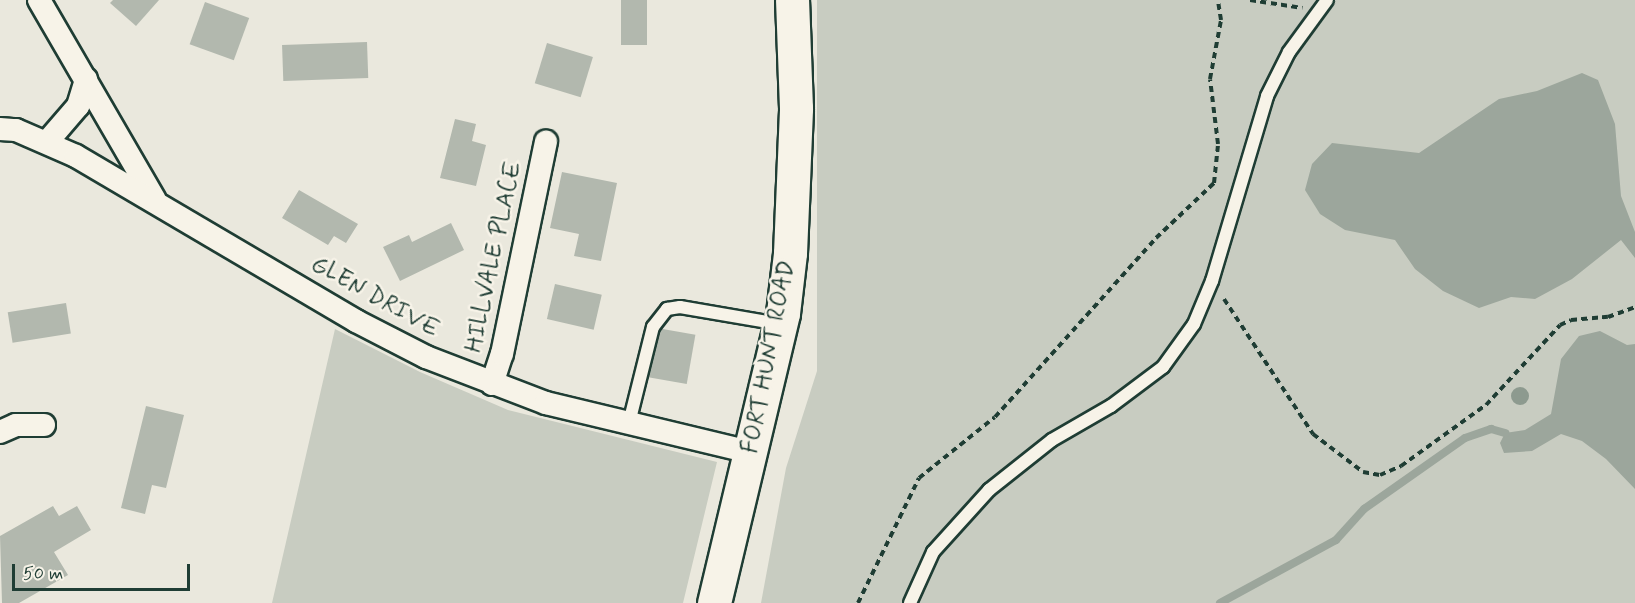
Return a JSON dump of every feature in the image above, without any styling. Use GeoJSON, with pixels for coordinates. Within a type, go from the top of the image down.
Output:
{"type":"FeatureCollection","features":[{"type":"Feature","properties":{"kind":"main road","name":"FORT HUNT ROAD"},"geometry":{"type":"LineString","coordinates":[[714,603],[780,324],[795,194],[792,0]]}},
{"type":"Feature","properties":{"kind":"street"},"geometry":{"type":"LineString","coordinates":[[39,0],[155,201]]}},
{"type":"Feature","properties":{"kind":"street"},"geometry":{"type":"LineString","coordinates":[[47,142],[78,106],[86,79]]}},
{"type":"Feature","properties":{"kind":"street","name":"GLEN DRIVE"},"geometry":{"type":"LineString","coordinates":[[0,129],[47,142],[155,201],[356,321],[426,357],[546,403],[750,452]]}},
{"type":"Feature","properties":{"kind":"street","name":"HILLVALE PLACE"},"geometry":{"type":"LineString","coordinates":[[492,384],[502,354],[546,141]]}},
{"type":"Feature","properties":{"kind":"street"},"geometry":{"type":"LineString","coordinates":[[0,432],[16,425],[44,425]]}},
{"type":"Feature","properties":{"kind":"lane"},"geometry":{"type":"LineString","coordinates":[[910,603],[933,552],[989,490],[1052,440],[1111,406],[1163,367],[1194,324],[1212,281],[1267,96],[1289,52],[1327,0]]}},
{"type":"Feature","properties":{"kind":"lane"},"geometry":{"type":"LineString","coordinates":[[629,423],[653,327],[667,309],[680,307],[780,324]]}},
{"type":"Feature","properties":{"kind":"path"},"geometry":{"type":"LineString","coordinates":[[858,603],[919,478],[995,417],[1156,238],[1214,183],[1218,144],[1210,79],[1221,20],[1218,0]]}},
{"type":"Feature","properties":{"kind":"path"},"geometry":{"type":"LineString","coordinates":[[1250,0],[1296,4],[1315,16]]}},
{"type":"Feature","properties":{"kind":"path"},"geometry":{"type":"LineString","coordinates":[[1212,281],[1313,434],[1372,475],[1401,466],[1486,405],[1560,325],[1571,320],[1608,317],[1635,307]]}},
{"type":"Feature","properties":{"kind":"shaded area"},"geometry":{"type":"Polygon","coordinates":[[[817,0],[1635,0],[1635,603],[761,603],[786,468],[817,371],[817,0]]]}},
{"type":"Feature","properties":{"kind":"shaded area"},"geometry":{"type":"Polygon","coordinates":[[[1582,73],[1598,80],[1615,124],[1621,196],[1635,232],[1635,258],[1621,240],[1572,279],[1535,299],[1511,297],[1479,308],[1443,291],[1415,269],[1395,240],[1345,230],[1320,214],[1305,190],[1312,164],[1332,143],[1419,153],[1499,99],[1537,91],[1582,73]]]}},
{"type":"Feature","properties":{"kind":"shaded area"},"geometry":{"type":"Polygon","coordinates":[[[335,329],[420,372],[508,410],[717,462],[683,603],[272,603],[335,329]]]}},
{"type":"Feature","properties":{"kind":"shaded area"},"geometry":{"type":"Polygon","coordinates":[[[1600,331],[1627,345],[1635,344],[1635,489],[1606,459],[1582,441],[1561,434],[1532,451],[1504,453],[1500,443],[1505,433],[1525,430],[1551,414],[1561,359],[1579,336],[1600,331]]]}},
{"type":"Feature","properties":{"kind":"building"},"geometry":{"type":"Polygon","coordinates":[[[113,0],[159,0],[136,26],[110,3],[113,0]]]}},
{"type":"Feature","properties":{"kind":"building"},"geometry":{"type":"Polygon","coordinates":[[[621,0],[647,0],[647,45],[621,45],[621,0]]]}},
{"type":"Feature","properties":{"kind":"building"},"geometry":{"type":"Polygon","coordinates":[[[205,2],[249,18],[234,60],[190,44],[205,2]]]}},
{"type":"Feature","properties":{"kind":"building"},"geometry":{"type":"Polygon","coordinates":[[[367,42],[368,78],[283,81],[282,45],[367,42]]]}},
{"type":"Feature","properties":{"kind":"building"},"geometry":{"type":"Polygon","coordinates":[[[547,43],[593,57],[581,97],[535,83],[547,43]]]}},
{"type":"Feature","properties":{"kind":"building"},"geometry":{"type":"Polygon","coordinates":[[[455,119],[476,124],[472,141],[486,145],[476,186],[440,178],[455,119]]]}},
{"type":"Feature","properties":{"kind":"building"},"geometry":{"type":"Polygon","coordinates":[[[562,172],[617,183],[601,261],[574,256],[579,234],[550,228],[562,172]]]}},
{"type":"Feature","properties":{"kind":"building"},"geometry":{"type":"Polygon","coordinates":[[[299,190],[358,224],[346,243],[334,236],[328,245],[282,218],[299,190]]]}},
{"type":"Feature","properties":{"kind":"building"},"geometry":{"type":"Polygon","coordinates":[[[451,223],[464,250],[400,281],[383,247],[409,235],[412,242],[451,223]]]}},
{"type":"Feature","properties":{"kind":"building"},"geometry":{"type":"Polygon","coordinates":[[[555,284],[602,295],[594,330],[547,319],[555,284]]]}},
{"type":"Feature","properties":{"kind":"building"},"geometry":{"type":"Polygon","coordinates":[[[66,303],[71,334],[13,343],[8,312],[66,303]]]}},
{"type":"Feature","properties":{"kind":"building"},"geometry":{"type":"Polygon","coordinates":[[[657,328],[695,335],[687,384],[648,377],[657,328]]]}},
{"type":"Feature","properties":{"kind":"building"},"geometry":{"type":"Polygon","coordinates":[[[146,406],[184,415],[166,488],[152,485],[145,514],[121,508],[146,406]]]}},
{"type":"Feature","properties":{"kind":"building"},"geometry":{"type":"Polygon","coordinates":[[[53,506],[59,516],[77,506],[91,530],[54,552],[68,575],[19,603],[2,603],[0,536],[53,506]]]}},
{"type":"Feature","properties":{"kind":"waterway"},"geometry":{"type":"LineString","coordinates":[[1220,603],[1336,540],[1364,509],[1465,438],[1491,429],[1505,433]]}}]}
